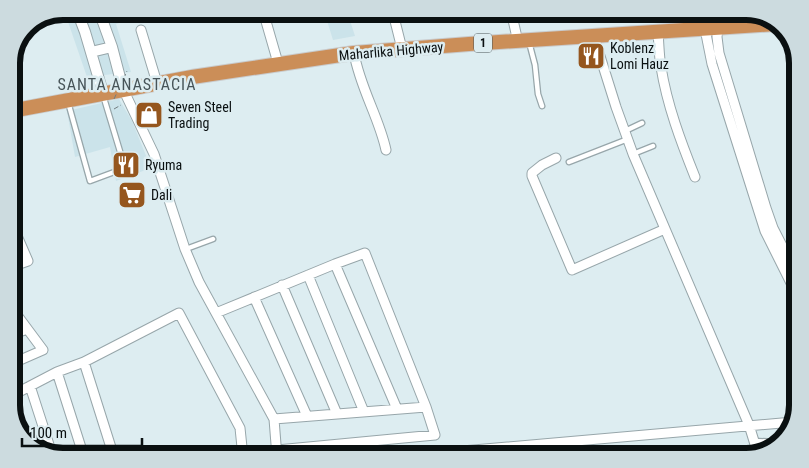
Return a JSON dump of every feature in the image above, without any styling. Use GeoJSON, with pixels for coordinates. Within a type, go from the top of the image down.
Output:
{"type":"FeatureCollection","features":[{"type":"Feature","properties":{"kind":"highway","name":"Maharlika Highway"},"geometry":{"type":"LineString","coordinates":[[20,109],[68,101],[117,96],[157,83],[278,63],[354,54],[402,49],[765,25]]}},
{"type":"Feature","properties":{"kind":"street"},"geometry":{"type":"LineString","coordinates":[[80,20],[91,52],[154,154],[185,249],[199,282],[274,419],[277,448]]}},
{"type":"Feature","properties":{"kind":"street"},"geometry":{"type":"LineString","coordinates":[[104,20],[112,48],[117,96]]}},
{"type":"Feature","properties":{"kind":"street"},"geometry":{"type":"LineString","coordinates":[[265,20],[278,63]]}},
{"type":"Feature","properties":{"kind":"street"},"geometry":{"type":"LineString","coordinates":[[395,20],[402,49]]}},
{"type":"Feature","properties":{"kind":"street"},"geometry":{"type":"LineString","coordinates":[[515,20],[524,41]]}},
{"type":"Feature","properties":{"kind":"street"},"geometry":{"type":"LineString","coordinates":[[706,20],[717,37],[719,53],[779,251],[789,275]]}},
{"type":"Feature","properties":{"kind":"street"},"geometry":{"type":"LineString","coordinates":[[717,20],[712,29],[712,64],[765,231],[789,265]]}},
{"type":"Feature","properties":{"kind":"street"},"geometry":{"type":"LineString","coordinates":[[141,30],[157,83]]}},
{"type":"Feature","properties":{"kind":"street"},"geometry":{"type":"LineString","coordinates":[[658,32],[660,66],[665,87],[680,138],[695,178]]}},
{"type":"Feature","properties":{"kind":"street"},"geometry":{"type":"LineString","coordinates":[[594,37],[633,154],[749,425],[756,447]]}},
{"type":"Feature","properties":{"kind":"street"},"geometry":{"type":"LineString","coordinates":[[91,52],[112,48]]}},
{"type":"Feature","properties":{"kind":"street"},"geometry":{"type":"LineString","coordinates":[[354,54],[358,74],[386,150]]}},
{"type":"Feature","properties":{"kind":"street"},"geometry":{"type":"LineString","coordinates":[[556,158],[542,165],[532,173],[532,176],[572,270],[665,229]]}},
{"type":"Feature","properties":{"kind":"street"},"geometry":{"type":"LineString","coordinates":[[20,247],[28,261],[20,264]]}},
{"type":"Feature","properties":{"kind":"street"},"geometry":{"type":"LineString","coordinates":[[216,313],[365,253],[426,407],[435,435],[321,448]]}},
{"type":"Feature","properties":{"kind":"street"},"geometry":{"type":"LineString","coordinates":[[336,264],[397,409]]}},
{"type":"Feature","properties":{"kind":"street"},"geometry":{"type":"LineString","coordinates":[[308,275],[364,412]]}},
{"type":"Feature","properties":{"kind":"street"},"geometry":{"type":"LineString","coordinates":[[282,286],[337,414]]}},
{"type":"Feature","properties":{"kind":"street"},"geometry":{"type":"LineString","coordinates":[[254,298],[307,416]]}},
{"type":"Feature","properties":{"kind":"street"},"geometry":{"type":"LineString","coordinates":[[20,391],[57,372],[84,362],[179,313],[240,428],[242,448]]}},
{"type":"Feature","properties":{"kind":"street"},"geometry":{"type":"LineString","coordinates":[[20,318],[42,350],[20,360]]}},
{"type":"Feature","properties":{"kind":"street"},"geometry":{"type":"LineString","coordinates":[[20,332],[27,328]]}},
{"type":"Feature","properties":{"kind":"street"},"geometry":{"type":"LineString","coordinates":[[84,362],[111,448]]}},
{"type":"Feature","properties":{"kind":"street"},"geometry":{"type":"LineString","coordinates":[[57,372],[81,448]]}},
{"type":"Feature","properties":{"kind":"street"},"geometry":{"type":"LineString","coordinates":[[30,386],[49,446]]}},
{"type":"Feature","properties":{"kind":"street"},"geometry":{"type":"LineString","coordinates":[[274,419],[426,407]]}},
{"type":"Feature","properties":{"kind":"street"},"geometry":{"type":"LineString","coordinates":[[494,448],[785,423]]}},
{"type":"Feature","properties":{"kind":"lane"},"geometry":{"type":"LineString","coordinates":[[524,41],[535,65],[538,94],[542,106]]}},
{"type":"Feature","properties":{"kind":"lane"},"geometry":{"type":"LineString","coordinates":[[68,101],[90,181],[125,168],[108,114],[117,96]]}},
{"type":"Feature","properties":{"kind":"lane"},"geometry":{"type":"LineString","coordinates":[[569,162],[626,135],[642,123]]}},
{"type":"Feature","properties":{"kind":"lane"},"geometry":{"type":"LineString","coordinates":[[633,154],[652,146]]}},
{"type":"Feature","properties":{"kind":"lane"},"geometry":{"type":"LineString","coordinates":[[185,249],[212,239]]}},
{"type":"Feature","properties":{"kind":"lane"},"geometry":{"type":"LineString","coordinates":[[754,440],[769,441]]}},
{"type":"Feature","properties":{"kind":"path"},"geometry":{"type":"LineString","coordinates":[[108,114],[118,106],[117,96],[127,71]]}},
{"type":"Feature","properties":{"kind":"shaded area"},"geometry":{"type":"Polygon","coordinates":[[[67,20],[131,20],[116,24],[131,72],[87,77],[67,20]]]}},
{"type":"Feature","properties":{"kind":"shaded area"},"geometry":{"type":"Polygon","coordinates":[[[327,20],[350,20],[355,36],[333,40],[327,20]]]}},
{"type":"Feature","properties":{"kind":"shaded area"},"geometry":{"type":"Polygon","coordinates":[[[119,99],[132,121],[151,168],[116,181],[110,147],[75,157],[67,111],[119,99]]]}},
{"type":"Feature","properties":{"kind":"place","name":"Koblenz Lomi Hauz"},"geometry":{"type":"Point","coordinates":[591,56]}},
{"type":"Feature","properties":{"kind":"place","name":"Seven Steel Trading"},"geometry":{"type":"Point","coordinates":[149,115]}},
{"type":"Feature","properties":{"kind":"place","name":"Ryuma"},"geometry":{"type":"Point","coordinates":[126,165]}},
{"type":"Feature","properties":{"kind":"place","name":"Dali"},"geometry":{"type":"Point","coordinates":[132,195]}},
{"type":"Feature","properties":{"kind":"district","name":"SANTA ANASTACIA"},"geometry":{"type":"Point","coordinates":[127,84]}}]}
